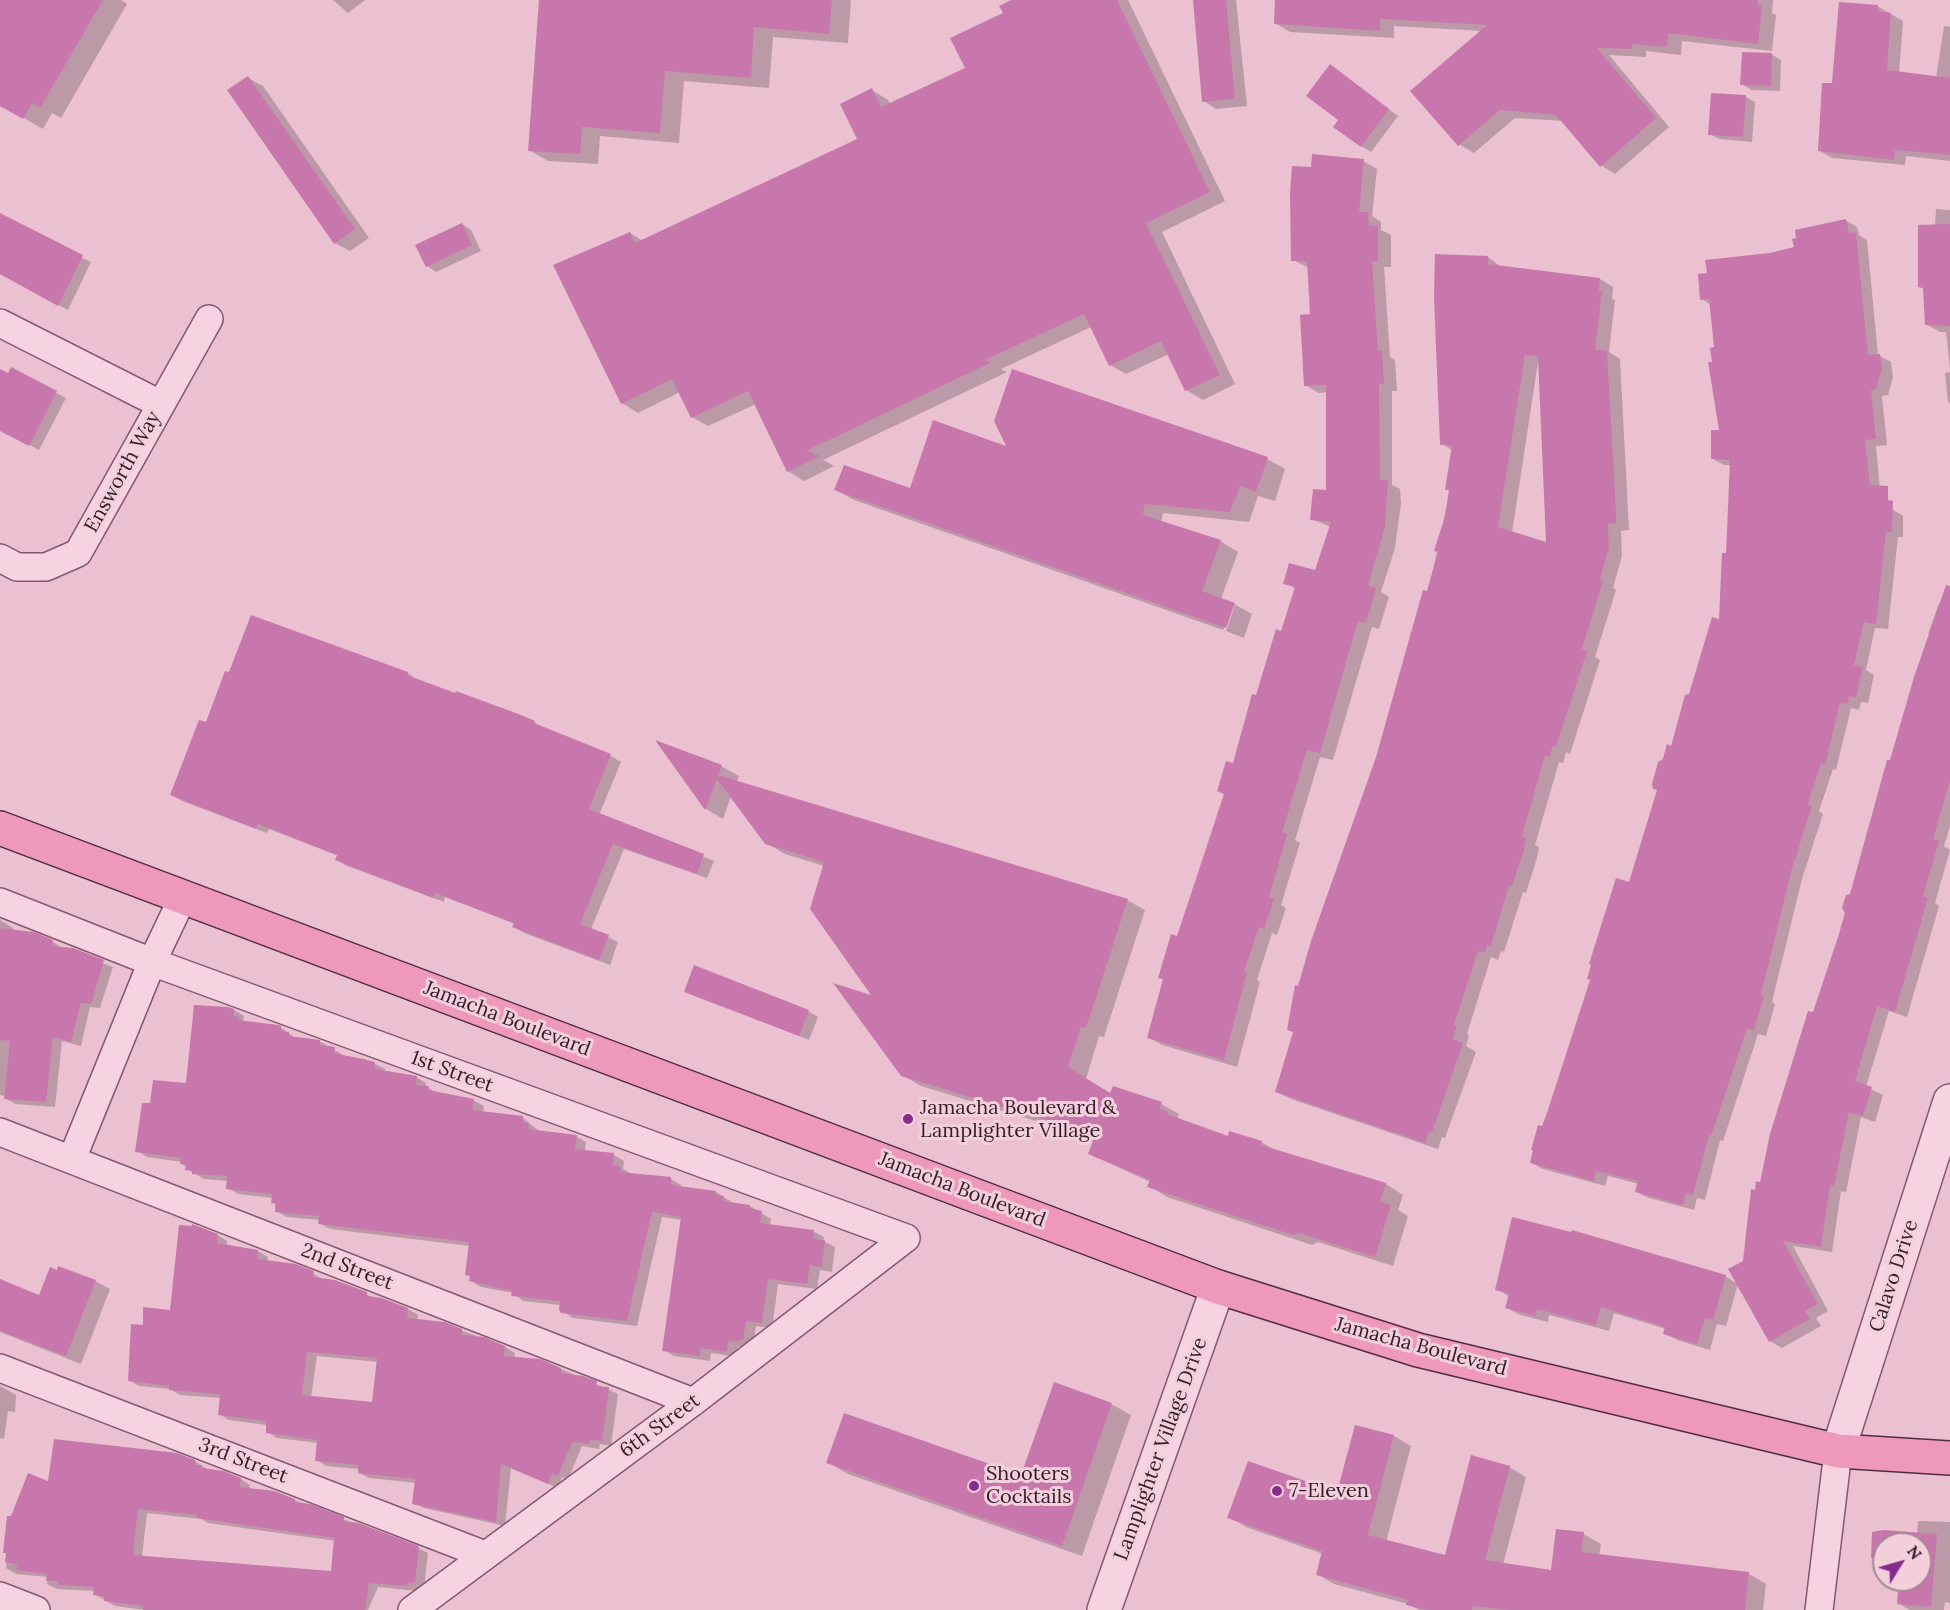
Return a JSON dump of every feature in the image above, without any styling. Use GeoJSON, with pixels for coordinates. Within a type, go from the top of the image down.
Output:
{"type":"FeatureCollection","features":[{"type":"Feature","properties":{"kind":"main road","name":"Jamacha Boulevard"},"geometry":{"type":"LineString","coordinates":[[0,828],[1218,1287],[1418,1350],[1838,1451],[1950,1458]]}},
{"type":"Feature","properties":{"kind":"street","name":"Ensworth Way"},"geometry":{"type":"LineString","coordinates":[[0,558],[17,567],[46,567],[78,553],[209,319]]}},
{"type":"Feature","properties":{"kind":"street"},"geometry":{"type":"LineString","coordinates":[[0,323],[160,404]]}},
{"type":"Feature","properties":{"kind":"street"},"geometry":{"type":"LineString","coordinates":[[72,1159],[152,962],[183,897]]}},
{"type":"Feature","properties":{"kind":"street","name":"1st Street"},"geometry":{"type":"LineString","coordinates":[[0,902],[152,962],[906,1238]]}},
{"type":"Feature","properties":{"kind":"street","name":"Calavo Drive"},"geometry":{"type":"LineString","coordinates":[[1838,1451],[1950,1101]]}},
{"type":"Feature","properties":{"kind":"street","name":"2nd Street"},"geometry":{"type":"LineString","coordinates":[[0,1132],[693,1402]]}},
{"type":"Feature","properties":{"kind":"street","name":"6th Street"},"geometry":{"type":"LineString","coordinates":[[412,1610],[693,1402],[906,1238]]}},
{"type":"Feature","properties":{"kind":"street","name":"Lamplighter Village Drive"},"geometry":{"type":"LineString","coordinates":[[1104,1610],[1218,1287]]}},
{"type":"Feature","properties":{"kind":"street","name":"3rd Street"},"geometry":{"type":"LineString","coordinates":[[0,1368],[485,1555]]}},
{"type":"Feature","properties":{"kind":"street"},"geometry":{"type":"LineString","coordinates":[[1819,1610],[1838,1451]]}},
{"type":"Feature","properties":{"kind":"street"},"geometry":{"type":"LineString","coordinates":[[0,1596],[36,1610]]}},
{"type":"Feature","properties":{"kind":"building"},"geometry":{"type":"Polygon","coordinates":[[[0,0],[103,0],[40,108],[32,103],[23,119],[0,106],[0,0]]]}},
{"type":"Feature","properties":{"kind":"building"},"geometry":{"type":"Polygon","coordinates":[[[539,0],[832,0],[829,34],[754,27],[751,78],[665,71],[660,133],[582,127],[580,154],[528,151],[539,0]]]}},
{"type":"Feature","properties":{"kind":"building"},"geometry":{"type":"Polygon","coordinates":[[[1011,0],[1117,0],[1210,192],[1146,223],[1220,375],[1185,391],[1161,341],[1109,366],[1084,314],[985,360],[992,362],[806,451],[820,456],[787,472],[748,391],[691,418],[672,379],[621,404],[553,265],[630,232],[635,243],[857,139],[840,104],[872,88],[881,107],[965,68],[950,38],[1003,13],[999,6],[1011,0]]]}},
{"type":"Feature","properties":{"kind":"building"},"geometry":{"type":"Polygon","coordinates":[[[1193,0],[1226,0],[1235,99],[1202,102],[1193,0]]]}},
{"type":"Feature","properties":{"kind":"building"},"geometry":{"type":"Polygon","coordinates":[[[1275,0],[1758,0],[1758,5],[1762,6],[1758,44],[1668,33],[1667,47],[1632,44],[1632,49],[1597,48],[1656,118],[1600,167],[1556,115],[1500,110],[1458,146],[1410,91],[1487,25],[1380,19],[1380,31],[1274,24],[1275,0]]]}},
{"type":"Feature","properties":{"kind":"building"},"geometry":{"type":"Polygon","coordinates":[[[1839,2],[1878,5],[1877,11],[1891,13],[1887,70],[1950,78],[1950,155],[1895,150],[1894,160],[1818,151],[1822,83],[1832,83],[1839,2]]]}},
{"type":"Feature","properties":{"kind":"building"},"geometry":{"type":"Polygon","coordinates":[[[1742,52],[1772,53],[1771,86],[1740,85],[1742,52]]]}},
{"type":"Feature","properties":{"kind":"building"},"geometry":{"type":"Polygon","coordinates":[[[1330,64],[1389,109],[1361,147],[1333,127],[1338,120],[1306,96],[1330,64]]]}},
{"type":"Feature","properties":{"kind":"building"},"geometry":{"type":"Polygon","coordinates":[[[248,76],[355,229],[334,244],[227,90],[248,76]]]}},
{"type":"Feature","properties":{"kind":"building"},"geometry":{"type":"Polygon","coordinates":[[[1711,93],[1746,95],[1743,137],[1708,135],[1711,93]]]}},
{"type":"Feature","properties":{"kind":"building"},"geometry":{"type":"Polygon","coordinates":[[[1312,154],[1364,159],[1359,212],[1368,212],[1369,226],[1378,226],[1378,261],[1372,261],[1378,351],[1382,350],[1384,384],[1379,384],[1380,480],[1388,480],[1385,527],[1368,586],[1376,588],[1366,623],[1358,621],[1320,753],[1307,750],[1282,832],[1287,834],[1269,897],[1274,899],[1264,929],[1259,927],[1244,972],[1247,973],[1224,1060],[1147,1038],[1163,979],[1158,978],[1171,934],[1177,936],[1224,794],[1217,791],[1226,761],[1233,763],[1252,694],[1256,695],[1276,629],[1281,631],[1295,587],[1283,584],[1289,563],[1315,570],[1331,522],[1310,520],[1313,489],[1326,490],[1326,385],[1304,386],[1300,315],[1310,314],[1307,261],[1291,261],[1292,166],[1311,167],[1312,154]]]}},
{"type":"Feature","properties":{"kind":"building"},"geometry":{"type":"Polygon","coordinates":[[[0,213],[83,255],[58,306],[0,274],[0,213]]]}},
{"type":"Feature","properties":{"kind":"building"},"geometry":{"type":"Polygon","coordinates":[[[1846,219],[1849,233],[1856,232],[1868,355],[1880,354],[1882,369],[1876,389],[1871,390],[1876,439],[1865,440],[1870,485],[1888,486],[1888,500],[1893,501],[1892,532],[1886,532],[1876,624],[1864,622],[1854,665],[1863,667],[1856,697],[1849,696],[1848,704],[1840,703],[1825,765],[1821,764],[1808,804],[1812,806],[1791,872],[1761,995],[1764,996],[1754,1030],[1747,1028],[1711,1136],[1709,1135],[1693,1195],[1686,1193],[1683,1205],[1635,1192],[1638,1181],[1596,1171],[1594,1181],[1530,1163],[1533,1150],[1531,1150],[1538,1125],[1542,1126],[1547,1113],[1590,980],[1587,979],[1591,965],[1589,964],[1616,878],[1629,882],[1657,790],[1653,789],[1652,784],[1658,762],[1663,759],[1667,744],[1671,746],[1685,695],[1689,694],[1712,617],[1719,619],[1722,553],[1726,553],[1730,460],[1711,459],[1711,430],[1719,430],[1708,362],[1712,362],[1710,348],[1714,347],[1709,299],[1700,300],[1698,274],[1707,273],[1705,260],[1770,253],[1794,247],[1792,239],[1796,238],[1795,230],[1846,219]]]}},
{"type":"Feature","properties":{"kind":"building"},"geometry":{"type":"Polygon","coordinates":[[[462,223],[472,245],[426,267],[415,245],[462,223]]]}},
{"type":"Feature","properties":{"kind":"building"},"geometry":{"type":"Polygon","coordinates":[[[1950,224],[1950,326],[1925,325],[1923,288],[1918,287],[1918,225],[1950,224]]]}},
{"type":"Feature","properties":{"kind":"building"},"geometry":{"type":"Polygon","coordinates":[[[1435,254],[1488,256],[1488,264],[1600,278],[1599,291],[1602,291],[1595,350],[1607,350],[1616,523],[1608,524],[1609,548],[1600,579],[1603,581],[1582,649],[1587,651],[1556,747],[1553,746],[1549,757],[1545,755],[1522,836],[1526,838],[1524,850],[1512,886],[1509,885],[1491,946],[1487,945],[1485,953],[1478,951],[1454,1025],[1457,1026],[1452,1039],[1463,1043],[1432,1132],[1429,1131],[1425,1143],[1275,1092],[1293,1032],[1287,1030],[1295,985],[1298,986],[1311,941],[1376,757],[1423,590],[1427,591],[1438,552],[1434,551],[1445,516],[1449,490],[1445,490],[1452,445],[1440,445],[1434,297],[1435,254]],[[1525,355],[1498,527],[1546,542],[1538,356],[1525,355]]]}},
{"type":"Feature","properties":{"kind":"building"},"geometry":{"type":"Polygon","coordinates":[[[11,367],[57,391],[29,446],[0,431],[0,369],[8,373],[11,367]]]}},
{"type":"Feature","properties":{"kind":"building"},"geometry":{"type":"Polygon","coordinates":[[[1012,369],[1268,457],[1256,492],[1240,486],[1230,512],[1145,504],[1143,515],[1221,540],[1202,591],[1235,603],[1226,628],[834,490],[844,465],[910,488],[933,420],[1006,446],[994,421],[1012,369]]]}},
{"type":"Feature","properties":{"kind":"building"},"geometry":{"type":"Polygon","coordinates":[[[1946,585],[1950,586],[1950,781],[1933,839],[1939,841],[1923,896],[1928,898],[1895,1012],[1877,1006],[1855,1081],[1872,1087],[1863,1116],[1849,1112],[1834,1186],[1830,1185],[1821,1247],[1783,1241],[1818,1304],[1805,1311],[1810,1319],[1769,1342],[1728,1269],[1743,1261],[1751,1189],[1755,1190],[1756,1181],[1760,1182],[1770,1134],[1808,1011],[1813,1012],[1838,937],[1845,913],[1842,908],[1846,895],[1850,894],[1887,760],[1890,760],[1914,677],[1946,585]]]}},
{"type":"Feature","properties":{"kind":"building"},"geometry":{"type":"Polygon","coordinates":[[[251,615],[408,672],[407,675],[455,693],[456,691],[521,715],[535,721],[534,723],[611,754],[589,809],[704,854],[697,874],[613,844],[580,924],[609,935],[599,960],[512,927],[514,923],[459,902],[435,893],[433,898],[335,860],[337,855],[258,824],[256,829],[170,795],[199,720],[206,722],[225,671],[229,672],[251,615]]]}},
{"type":"Feature","properties":{"kind":"building"},"geometry":{"type":"Polygon","coordinates":[[[655,740],[722,765],[718,775],[1128,899],[1086,1028],[1081,1027],[1068,1067],[1110,1093],[1113,1086],[1162,1102],[1159,1108],[1168,1112],[1167,1114],[1228,1136],[1229,1131],[1262,1141],[1261,1145],[1386,1183],[1380,1201],[1391,1205],[1375,1257],[1299,1233],[1293,1235],[1147,1187],[1150,1180],[1088,1154],[1095,1135],[901,1076],[833,983],[871,995],[810,909],[824,862],[765,844],[717,779],[705,810],[655,740]]]}},
{"type":"Feature","properties":{"kind":"building"},"geometry":{"type":"Polygon","coordinates":[[[0,928],[34,932],[53,940],[52,946],[73,948],[104,960],[91,1004],[81,1003],[71,1042],[53,1037],[46,1102],[4,1099],[10,1041],[0,1040],[0,928]]]}},
{"type":"Feature","properties":{"kind":"building"},"geometry":{"type":"Polygon","coordinates":[[[694,965],[809,1010],[799,1036],[684,992],[694,965]]]}},
{"type":"Feature","properties":{"kind":"building"},"geometry":{"type":"Polygon","coordinates":[[[194,1005],[228,1007],[234,1009],[233,1016],[239,1017],[238,1020],[278,1025],[281,1026],[281,1031],[289,1032],[289,1036],[320,1040],[320,1045],[335,1047],[334,1053],[375,1062],[375,1069],[417,1076],[416,1085],[429,1086],[428,1090],[474,1099],[472,1110],[523,1116],[523,1123],[529,1123],[528,1129],[577,1135],[575,1149],[614,1153],[613,1165],[620,1166],[620,1172],[671,1177],[671,1185],[716,1191],[716,1195],[724,1196],[723,1201],[750,1205],[750,1208],[762,1211],[760,1223],[814,1230],[813,1239],[825,1240],[822,1267],[810,1265],[807,1284],[768,1279],[762,1323],[746,1321],[743,1340],[728,1342],[727,1352],[701,1348],[700,1356],[662,1351],[681,1217],[652,1212],[627,1321],[561,1313],[560,1301],[511,1296],[512,1291],[469,1281],[470,1276],[465,1275],[469,1242],[318,1224],[319,1216],[275,1212],[276,1204],[271,1203],[272,1194],[226,1189],[227,1176],[192,1174],[192,1171],[185,1170],[186,1165],[180,1164],[181,1158],[135,1152],[142,1103],[150,1103],[153,1080],[186,1083],[194,1005]]]}},
{"type":"Feature","properties":{"kind":"building"},"geometry":{"type":"Polygon","coordinates":[[[1512,1217],[1571,1232],[1572,1230],[1726,1275],[1713,1320],[1705,1318],[1697,1344],[1663,1334],[1665,1327],[1601,1307],[1596,1325],[1537,1309],[1535,1316],[1505,1308],[1509,1294],[1495,1290],[1512,1217]]]}},
{"type":"Feature","properties":{"kind":"building"},"geometry":{"type":"Polygon","coordinates":[[[192,1224],[218,1234],[217,1243],[258,1250],[257,1259],[296,1264],[314,1271],[313,1277],[335,1280],[367,1292],[367,1296],[382,1298],[408,1308],[407,1318],[445,1322],[462,1329],[462,1335],[484,1337],[505,1346],[504,1356],[540,1359],[561,1368],[561,1373],[583,1376],[597,1381],[596,1386],[609,1387],[602,1441],[590,1440],[590,1444],[572,1442],[558,1476],[552,1473],[548,1484],[501,1464],[496,1522],[412,1504],[415,1479],[358,1473],[358,1465],[315,1461],[317,1440],[266,1433],[266,1421],[218,1415],[220,1394],[169,1390],[169,1386],[128,1381],[131,1324],[143,1325],[143,1307],[170,1310],[179,1225],[192,1226],[192,1224]],[[307,1352],[302,1395],[372,1402],[377,1358],[307,1352]]]}},
{"type":"Feature","properties":{"kind":"building"},"geometry":{"type":"Polygon","coordinates":[[[58,1266],[96,1280],[66,1356],[0,1331],[0,1279],[39,1295],[50,1267],[57,1270],[58,1266]]]}},
{"type":"Feature","properties":{"kind":"building"},"geometry":{"type":"Polygon","coordinates":[[[1054,1382],[1112,1403],[1062,1546],[826,1463],[844,1413],[1021,1475],[1054,1382]]]}},
{"type":"Feature","properties":{"kind":"building"},"geometry":{"type":"Polygon","coordinates":[[[1355,1425],[1394,1435],[1368,1535],[1445,1555],[1471,1455],[1510,1466],[1485,1560],[1551,1570],[1556,1529],[1584,1532],[1581,1552],[1749,1572],[1745,1610],[1509,1610],[1473,1606],[1472,1610],[1427,1610],[1406,1605],[1408,1600],[1316,1575],[1322,1551],[1227,1518],[1248,1461],[1337,1492],[1355,1425]]]}},
{"type":"Feature","properties":{"kind":"building"},"geometry":{"type":"Polygon","coordinates":[[[54,1439],[177,1453],[195,1460],[195,1465],[202,1465],[201,1468],[224,1471],[241,1478],[240,1487],[274,1491],[295,1499],[295,1502],[310,1504],[344,1517],[344,1521],[358,1523],[419,1546],[415,1583],[408,1583],[407,1586],[369,1583],[365,1610],[143,1610],[143,1606],[104,1601],[104,1596],[93,1595],[94,1587],[58,1585],[59,1581],[46,1581],[47,1574],[16,1570],[17,1564],[5,1562],[6,1553],[3,1553],[7,1516],[11,1516],[28,1473],[48,1481],[54,1439]],[[138,1509],[133,1555],[331,1571],[334,1538],[197,1518],[197,1515],[138,1509]]]}},
{"type":"Feature","properties":{"kind":"building"},"geometry":{"type":"Polygon","coordinates":[[[1884,1530],[1910,1532],[1872,1532],[1884,1530]]]}},
{"type":"Feature","properties":{"kind":"building"},"geometry":{"type":"Polygon","coordinates":[[[1932,1534],[1937,1534],[1931,1607],[1897,1604],[1898,1592],[1932,1592],[1932,1534]]]}},
{"type":"Feature","properties":{"kind":"place","name":"Jamacha Boulevard & Lamplighter Village"},"geometry":{"type":"Point","coordinates":[908,1119]}},
{"type":"Feature","properties":{"kind":"place","name":"Shooters Cocktails"},"geometry":{"type":"Point","coordinates":[974,1486]}},
{"type":"Feature","properties":{"kind":"place","name":"7-Eleven"},"geometry":{"type":"Point","coordinates":[1277,1491]}}]}
